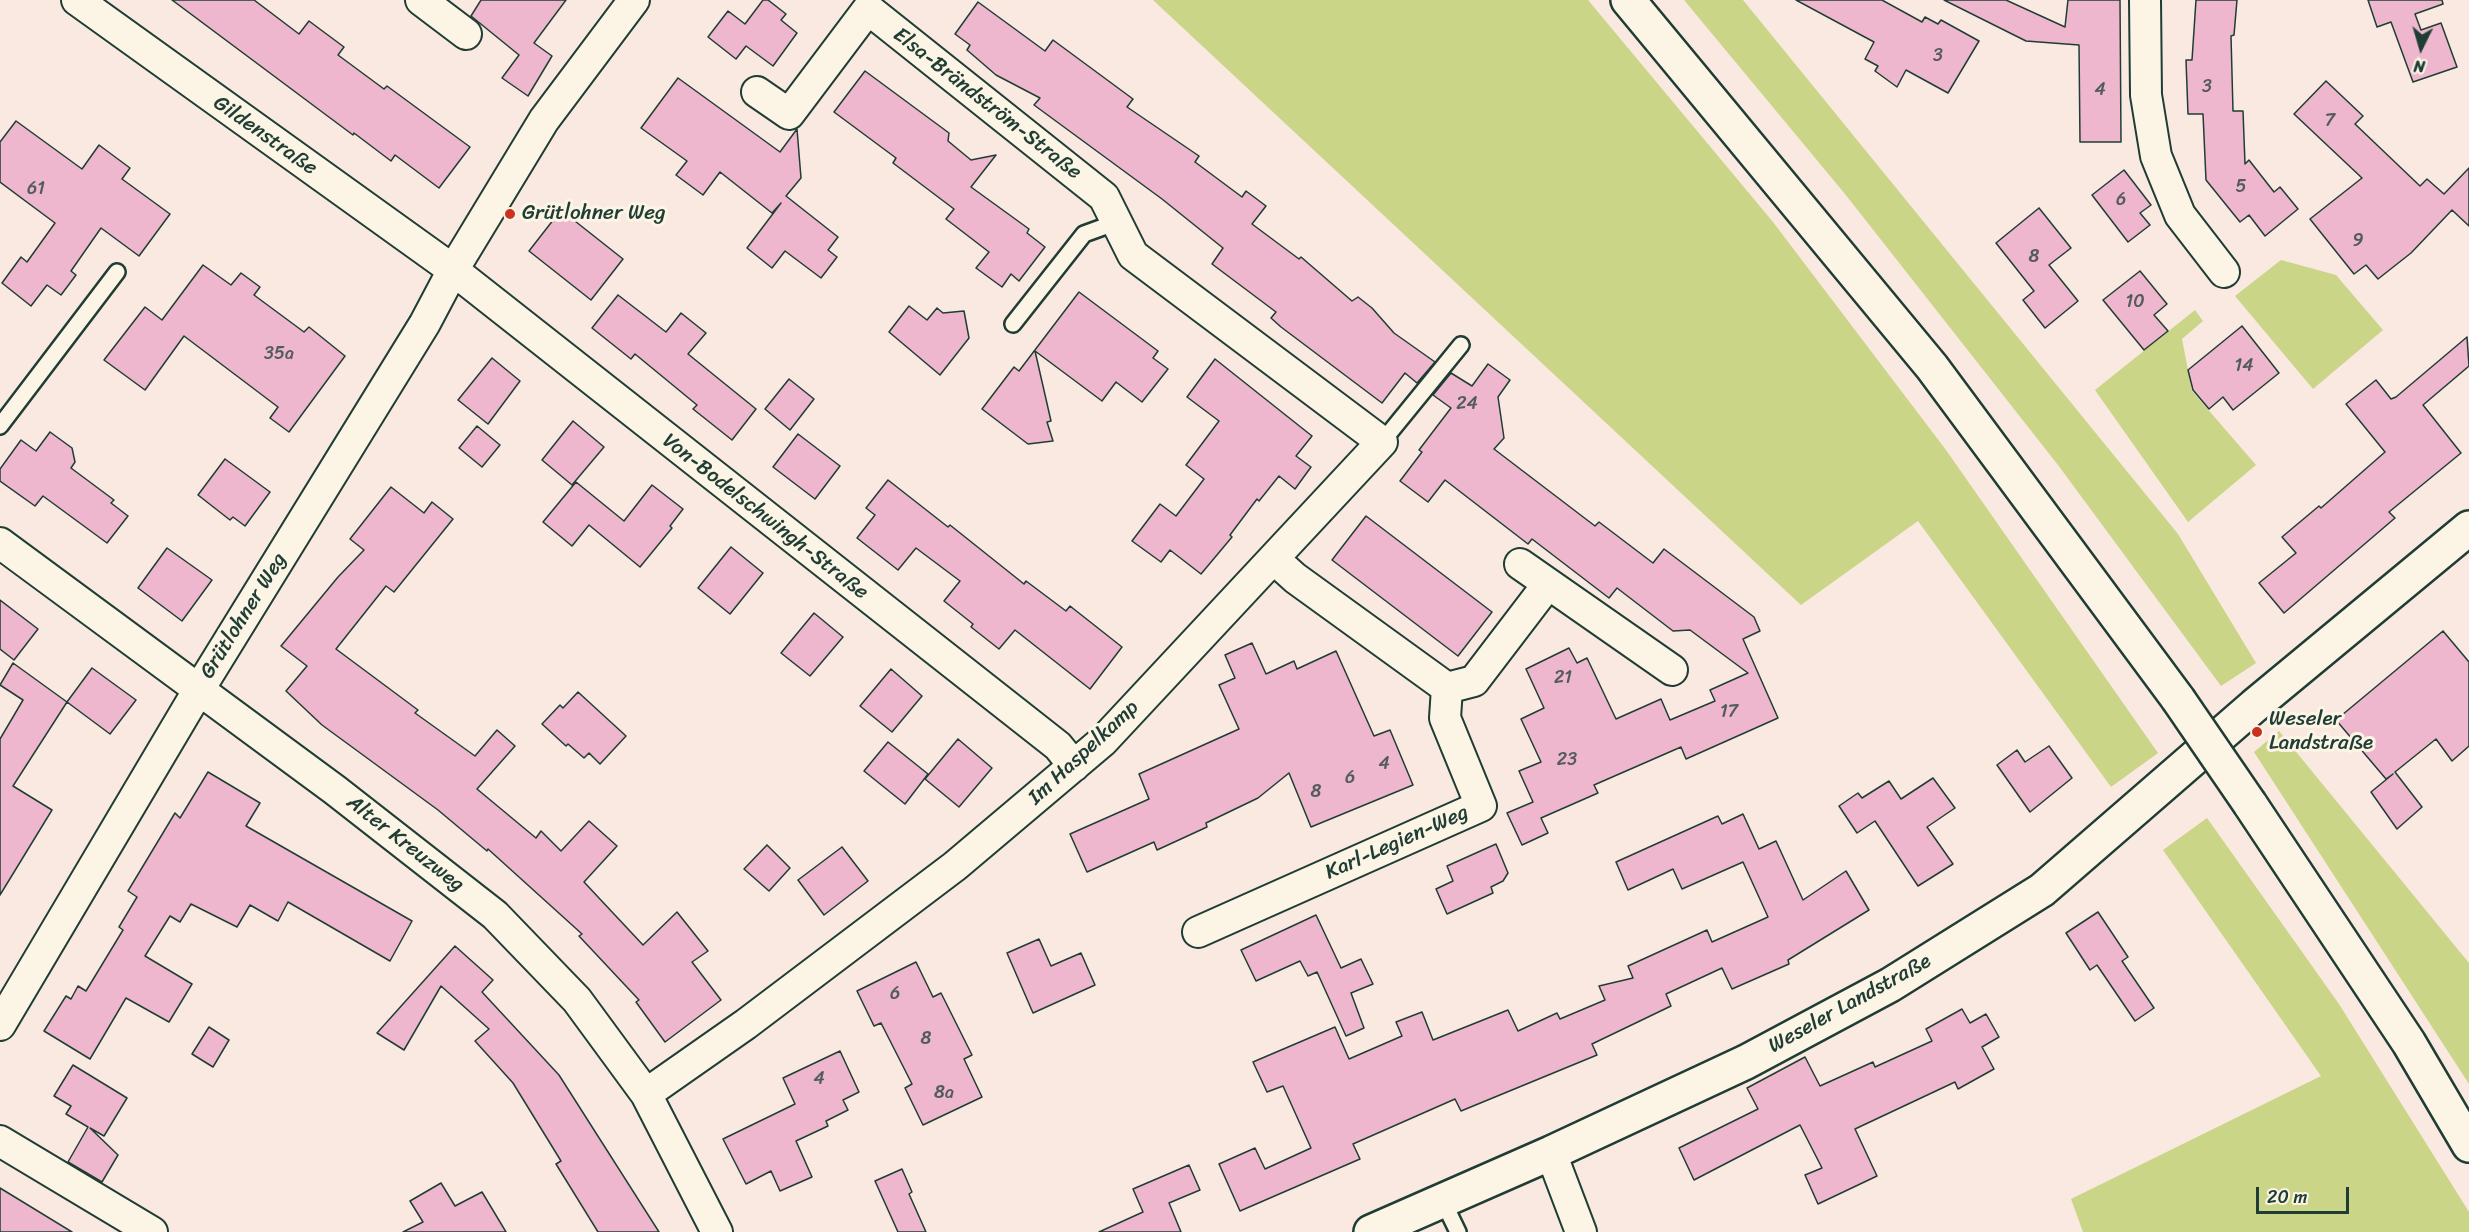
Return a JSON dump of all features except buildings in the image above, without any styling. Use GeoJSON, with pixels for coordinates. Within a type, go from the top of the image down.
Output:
{"type":"FeatureCollection","features":[{"type":"Feature","properties":{"kind":"main road"},"geometry":{"type":"LineString","coordinates":[[1628,0],[1932,367],[2178,699],[2409,1043],[2469,1145]]}},
{"type":"Feature","properties":{"kind":"main road","name":"Weseler Landstraße"},"geometry":{"type":"LineString","coordinates":[[1371,1232],[1551,1153],[1733,1068],[1890,986],[2042,890],[2249,710],[2469,528]]}},
{"type":"Feature","properties":{"kind":"street","name":"Gildenstraße"},"geometry":{"type":"LineString","coordinates":[[77,0],[453,270]]}},
{"type":"Feature","properties":{"kind":"street"},"geometry":{"type":"LineString","coordinates":[[421,0],[466,34]]}},
{"type":"Feature","properties":{"kind":"street","name":"Grütlohner Weg"},"geometry":{"type":"LineString","coordinates":[[0,1026],[8,994],[425,323],[453,270],[544,120],[634,0]]}},
{"type":"Feature","properties":{"kind":"street"},"geometry":{"type":"LineString","coordinates":[[2145,0],[2146,95],[2156,156],[2180,215],[2224,272]]}},
{"type":"Feature","properties":{"kind":"street","name":"Elsa-Brändström-Straße"},"geometry":{"type":"LineString","coordinates":[[757,92],[789,114],[867,9],[1104,197],[1133,255],[1382,442]]}},
{"type":"Feature","properties":{"kind":"street","name":"Von-Bodelschwingh-Straße"},"geometry":{"type":"LineString","coordinates":[[453,270],[1058,746],[1074,766]]}},
{"type":"Feature","properties":{"kind":"street","name":"Im Haspelkamp"},"geometry":{"type":"LineString","coordinates":[[646,1094],[680,1072],[822,968],[955,866],[1103,741],[1382,442]]}},
{"type":"Feature","properties":{"kind":"street","name":"Alter Kreuzweg"},"geometry":{"type":"LineString","coordinates":[[0,543],[335,790],[495,915],[577,1000],[646,1094],[717,1232]]}},
{"type":"Feature","properties":{"kind":"street"},"geometry":{"type":"LineString","coordinates":[[1274,559],[1295,578],[1447,688],[1474,681],[1548,584]]}},
{"type":"Feature","properties":{"kind":"street"},"geometry":{"type":"LineString","coordinates":[[1520,564],[1672,670]]}},
{"type":"Feature","properties":{"kind":"street","name":"Karl-Legien-Weg"},"geometry":{"type":"LineString","coordinates":[[1198,932],[1481,806],[1445,718],[1447,688]]}},
{"type":"Feature","properties":{"kind":"street"},"geometry":{"type":"LineString","coordinates":[[0,1141],[152,1232]]}},
{"type":"Feature","properties":{"kind":"street"},"geometry":{"type":"LineString","coordinates":[[1551,1153],[1581,1232]]}},
{"type":"Feature","properties":{"kind":"lane"},"geometry":{"type":"LineString","coordinates":[[1013,324],[1084,234],[1117,222]]}},
{"type":"Feature","properties":{"kind":"lane"},"geometry":{"type":"LineString","coordinates":[[0,426],[117,272]]}},
{"type":"Feature","properties":{"kind":"lane","name":"Im Haspelkamp"},"geometry":{"type":"LineString","coordinates":[[1382,442],[1461,345]]}},
{"type":"Feature","properties":{"kind":"lane"},"geometry":{"type":"LineString","coordinates":[[1443,1201],[1458,1232]]}},
{"type":"Feature","properties":{"kind":"green space"},"geometry":{"type":"Polygon","coordinates":[[[1153,0],[1588,0],[1773,222],[1946,450],[2158,753],[2111,787],[1918,521],[1801,605],[1153,0]]]}},
{"type":"Feature","properties":{"kind":"green space"},"geometry":{"type":"Polygon","coordinates":[[[1684,0],[1743,0],[2178,534],[2256,663],[2221,686],[2058,465],[1845,194],[1684,0]]]}},
{"type":"Feature","properties":{"kind":"green space"},"geometry":{"type":"Polygon","coordinates":[[[2281,260],[2336,275],[2383,330],[2313,389],[2235,296],[2281,260]]]}},
{"type":"Feature","properties":{"kind":"green space"},"geometry":{"type":"Polygon","coordinates":[[[2195,310],[2203,321],[2182,339],[2192,391],[2256,465],[2188,522],[2095,390],[2195,310]]]}},
{"type":"Feature","properties":{"kind":"green space"},"geometry":{"type":"Polygon","coordinates":[[[2279,731],[2469,963],[2469,1084],[2254,752],[2279,731]]]}},
{"type":"Feature","properties":{"kind":"green space"},"geometry":{"type":"Polygon","coordinates":[[[2207,818],[2339,1004],[2469,1212],[2469,1232],[2083,1232],[2071,1199],[2321,1076],[2163,850],[2207,818]]]}},
{"type":"Feature","properties":{"kind":"place","name":"Grütlohner Weg"},"geometry":{"type":"Point","coordinates":[510,214]}},
{"type":"Feature","properties":{"kind":"place","name":"Weseler Landstraße"},"geometry":{"type":"Point","coordinates":[2257,732]}}]}
